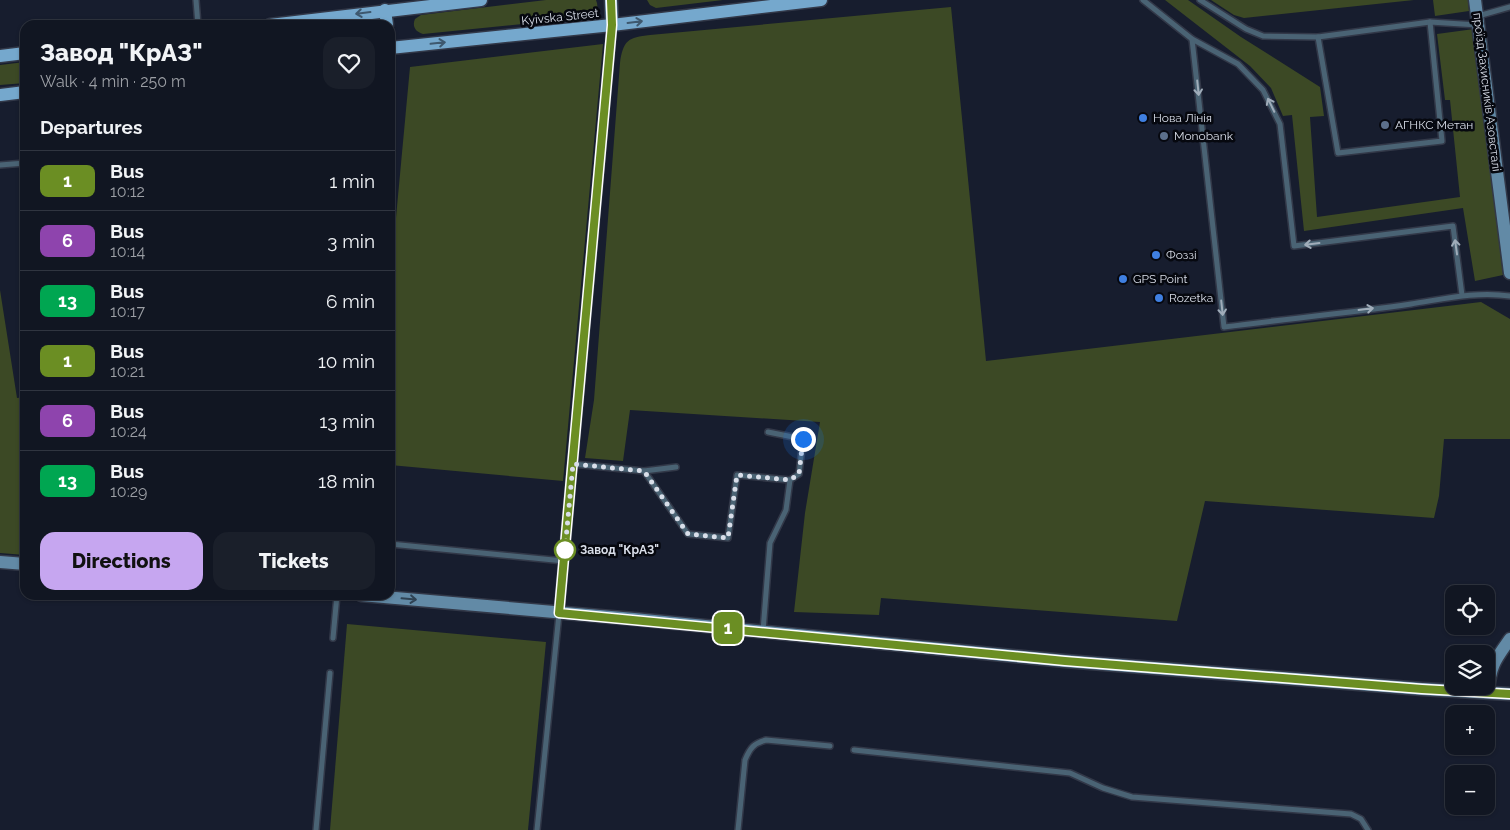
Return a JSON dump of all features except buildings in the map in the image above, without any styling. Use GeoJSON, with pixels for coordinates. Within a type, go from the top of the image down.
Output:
{"type":"FeatureCollection","features":[{"type":"Feature","properties":{"kind":"main road"},"geometry":{"type":"LineString","coordinates":[[308,20],[481,0]]}},
{"type":"Feature","properties":{"kind":"main road"},"geometry":{"type":"LineString","coordinates":[[610,0],[612,25]]}},
{"type":"Feature","properties":{"kind":"main road","name":"Kyivska Street"},"geometry":{"type":"LineString","coordinates":[[395,47],[612,25],[822,0]]}},
{"type":"Feature","properties":{"kind":"main road"},"geometry":{"type":"LineString","coordinates":[[385,10],[386,20]]}},
{"type":"Feature","properties":{"kind":"main road"},"geometry":{"type":"LineString","coordinates":[[0,56],[20,54]]}},
{"type":"Feature","properties":{"kind":"main road"},"geometry":{"type":"LineString","coordinates":[[0,95],[20,93]]}},
{"type":"Feature","properties":{"kind":"street","name":"проїзд Захисників Азовсталі"},"geometry":{"type":"LineString","coordinates":[[1475,0],[1510,273]]}},
{"type":"Feature","properties":{"kind":"street"},"geometry":{"type":"LineString","coordinates":[[559,613],[612,25]]}},
{"type":"Feature","properties":{"kind":"street"},"geometry":{"type":"LineString","coordinates":[[0,562],[20,564]]}},
{"type":"Feature","properties":{"kind":"street"},"geometry":{"type":"LineString","coordinates":[[395,598],[1075,662],[1445,690]]}},
{"type":"Feature","properties":{"kind":"street"},"geometry":{"type":"LineString","coordinates":[[1495,661],[1510,639]]}},
{"type":"Feature","properties":{"kind":"street"},"geometry":{"type":"LineString","coordinates":[[1495,693],[1510,694]]}},
{"type":"Feature","properties":{"kind":"lane"},"geometry":{"type":"LineString","coordinates":[[196,0],[198,20]]}},
{"type":"Feature","properties":{"kind":"lane"},"geometry":{"type":"LineString","coordinates":[[1143,0],[1192,39],[1238,64],[1263,90],[1280,124],[1294,246],[1453,226],[1462,295]]}},
{"type":"Feature","properties":{"kind":"lane"},"geometry":{"type":"LineString","coordinates":[[1200,0],[1246,29],[1264,36],[1318,37],[1430,22],[1478,21],[1510,7]]}},
{"type":"Feature","properties":{"kind":"lane"},"geometry":{"type":"LineString","coordinates":[[1318,37],[1338,153],[1442,141],[1430,22]]}},
{"type":"Feature","properties":{"kind":"lane"},"geometry":{"type":"LineString","coordinates":[[1192,39],[1224,326],[1411,304],[1462,295],[1495,294],[1510,296]]}},
{"type":"Feature","properties":{"kind":"lane"},"geometry":{"type":"LineString","coordinates":[[0,164],[20,163]]}},
{"type":"Feature","properties":{"kind":"lane"},"geometry":{"type":"LineString","coordinates":[[644,471],[688,534],[728,538],[737,475],[790,480],[799,474],[803,439],[768,432]]}},
{"type":"Feature","properties":{"kind":"lane"},"geometry":{"type":"LineString","coordinates":[[573,464],[644,471],[676,467]]}},
{"type":"Feature","properties":{"kind":"lane"},"geometry":{"type":"LineString","coordinates":[[763,632],[770,543],[786,510],[790,480]]}},
{"type":"Feature","properties":{"kind":"lane"},"geometry":{"type":"LineString","coordinates":[[395,544],[564,561]]}},
{"type":"Feature","properties":{"kind":"lane"},"geometry":{"type":"LineString","coordinates":[[333,638],[337,600]]}},
{"type":"Feature","properties":{"kind":"lane"},"geometry":{"type":"LineString","coordinates":[[536,830],[559,613]]}},
{"type":"Feature","properties":{"kind":"lane"},"geometry":{"type":"LineString","coordinates":[[316,830],[330,673]]}},
{"type":"Feature","properties":{"kind":"lane"},"geometry":{"type":"LineString","coordinates":[[738,830],[745,760],[749,750],[757,742],[766,740],[830,746]]}},
{"type":"Feature","properties":{"kind":"lane"},"geometry":{"type":"LineString","coordinates":[[854,750],[1070,773],[1103,788],[1132,797],[1350,814],[1361,819],[1368,830]]}},
{"type":"Feature","properties":{"kind":"green space"},"geometry":{"type":"Polygon","coordinates":[[[546,0],[596,0],[597,7],[595,14],[591,17],[423,34],[418,32],[414,26],[415,19],[421,15],[546,0]]]}},
{"type":"Feature","properties":{"kind":"green space"},"geometry":{"type":"Polygon","coordinates":[[[647,0],[723,0],[656,8],[650,5],[647,0]]]}},
{"type":"Feature","properties":{"kind":"green space"},"geometry":{"type":"Polygon","coordinates":[[[1165,0],[1188,0],[1241,37],[1320,87],[1324,116],[1310,117],[1317,217],[1460,197],[1450,100],[1445,100],[1437,34],[1474,29],[1503,275],[1475,281],[1463,208],[1304,231],[1292,115],[1283,116],[1271,88],[1250,66],[1165,0]]]}},
{"type":"Feature","properties":{"kind":"green space"},"geometry":{"type":"Polygon","coordinates":[[[1211,0],[1414,0],[1244,18],[1234,15],[1211,0]]]}},
{"type":"Feature","properties":{"kind":"green space"},"geometry":{"type":"Polygon","coordinates":[[[1433,0],[1468,0],[1469,11],[1435,16],[1433,0]]]}},
{"type":"Feature","properties":{"kind":"green space"},"geometry":{"type":"Polygon","coordinates":[[[951,7],[986,361],[1481,302],[1510,319],[1510,439],[1444,439],[1439,496],[1434,518],[1205,501],[1177,621],[881,598],[879,615],[794,612],[805,513],[820,422],[630,410],[623,461],[585,458],[594,400],[620,63],[625,45],[636,37],[650,35],[951,7]]]}},
{"type":"Feature","properties":{"kind":"green space"},"geometry":{"type":"Polygon","coordinates":[[[603,44],[563,481],[395,465],[395,228],[410,67],[603,44]]]}},
{"type":"Feature","properties":{"kind":"green space"},"geometry":{"type":"Polygon","coordinates":[[[20,63],[20,83],[0,85],[0,65],[20,63]]]}},
{"type":"Feature","properties":{"kind":"green space"},"geometry":{"type":"Polygon","coordinates":[[[0,290],[17,398],[20,398],[20,555],[0,553],[0,290]]]}},
{"type":"Feature","properties":{"kind":"green space"},"geometry":{"type":"Polygon","coordinates":[[[347,624],[546,642],[528,830],[330,830],[347,624]]]}},
{"type":"Feature","properties":{"kind":"bus line","name":"1"},"geometry":{"type":"LineString","coordinates":[[611,0],[612,25],[559,613],[1065,661],[1422,689],[1510,694]]}},
{"type":"Feature","properties":{"kind":"place","name":"Нова Лінія"},"geometry":{"type":"Point","coordinates":[1143,118]}},
{"type":"Feature","properties":{"kind":"place","name":"АГНКС Метан"},"geometry":{"type":"Point","coordinates":[1385,125]}},
{"type":"Feature","properties":{"kind":"place","name":"Monobank"},"geometry":{"type":"Point","coordinates":[1164,136]}},
{"type":"Feature","properties":{"kind":"place","name":"Фоззі"},"geometry":{"type":"Point","coordinates":[1156,255]}},
{"type":"Feature","properties":{"kind":"place","name":"GPS Point"},"geometry":{"type":"Point","coordinates":[1123,279]}},
{"type":"Feature","properties":{"kind":"place","name":"Rozetka"},"geometry":{"type":"Point","coordinates":[1159,298]}},
{"type":"Feature","properties":{"kind":"place","name":"Завод \"КрАЗ\""},"geometry":{"type":"Point","coordinates":[565,550]}},
{"type":"Feature","properties":{"kind":"route"},"geometry":{"type":"LineString","coordinates":[[565,550],[573,464],[644,471],[688,534],[728,538],[737,475],[790,480],[799,474],[803,439]]}}]}
